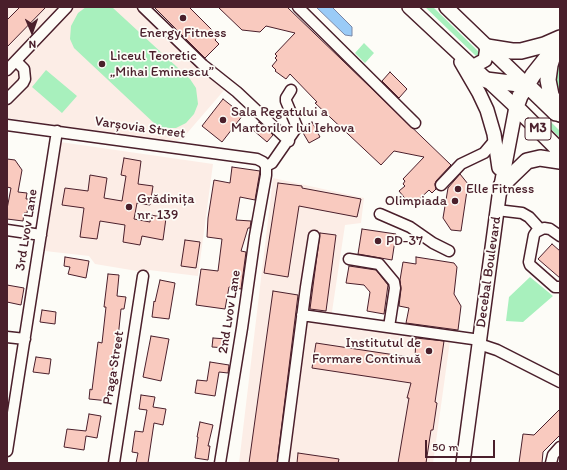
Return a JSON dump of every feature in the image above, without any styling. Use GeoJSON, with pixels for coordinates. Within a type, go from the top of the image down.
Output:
{"type":"FeatureCollection","features":[{"type":"Feature","properties":{"kind":"highway"},"geometry":{"type":"LineString","coordinates":[[487,47],[521,51],[559,41]]}},
{"type":"Feature","properties":{"kind":"highway"},"geometry":{"type":"LineString","coordinates":[[559,41],[550,65],[548,80],[551,95],[560,114]]}},
{"type":"Feature","properties":{"kind":"highway","name":"M3"},"geometry":{"type":"LineString","coordinates":[[559,41],[533,74],[527,85],[560,117]]}},
{"type":"Feature","properties":{"kind":"highway"},"geometry":{"type":"LineString","coordinates":[[486,80],[527,85]]}},
{"type":"Feature","properties":{"kind":"highway","name":"Decebal Boulevard"},"geometry":{"type":"LineString","coordinates":[[516,107],[527,85]]}},
{"type":"Feature","properties":{"kind":"highway","name":"M3"},"geometry":{"type":"LineString","coordinates":[[516,107],[560,151]]}},
{"type":"Feature","properties":{"kind":"highway"},"geometry":{"type":"LineString","coordinates":[[500,186],[528,161],[540,158],[560,161]]}},
{"type":"Feature","properties":{"kind":"main road"},"geometry":{"type":"LineString","coordinates":[[409,7],[455,52],[516,107]]}},
{"type":"Feature","properties":{"kind":"main road"},"geometry":{"type":"LineString","coordinates":[[446,7],[527,85]]}},
{"type":"Feature","properties":{"kind":"main road"},"geometry":{"type":"LineString","coordinates":[[472,67],[485,60],[487,47]]}},
{"type":"Feature","properties":{"kind":"main road"},"geometry":{"type":"LineString","coordinates":[[455,52],[479,93],[487,110],[495,140],[500,186]]}},
{"type":"Feature","properties":{"kind":"main road","name":"Decebal Boulevard"},"geometry":{"type":"LineString","coordinates":[[463,463],[500,186],[516,107]]}},
{"type":"Feature","properties":{"kind":"street"},"geometry":{"type":"LineString","coordinates":[[7,70],[67,7]]}},
{"type":"Feature","properties":{"kind":"street"},"geometry":{"type":"LineString","coordinates":[[143,7],[203,65],[237,92],[289,141]]}},
{"type":"Feature","properties":{"kind":"street"},"geometry":{"type":"LineString","coordinates":[[298,7],[415,123]]}},
{"type":"Feature","properties":{"kind":"street"},"geometry":{"type":"LineString","coordinates":[[7,99],[25,79],[24,69],[16,61]]}},
{"type":"Feature","properties":{"kind":"street"},"geometry":{"type":"LineString","coordinates":[[266,166],[272,163],[298,127],[286,101],[286,98],[292,90]]}},
{"type":"Feature","properties":{"kind":"street","name":"Varșovia Street"},"geometry":{"type":"LineString","coordinates":[[7,125],[257,159],[263,162],[266,166]]}},
{"type":"Feature","properties":{"kind":"street","name":"3rd Lvov Lane"},"geometry":{"type":"LineString","coordinates":[[7,446],[57,131]]}},
{"type":"Feature","properties":{"kind":"street"},"geometry":{"type":"LineString","coordinates":[[440,186],[461,164],[484,153],[495,140]]}},
{"type":"Feature","properties":{"kind":"street"},"geometry":{"type":"LineString","coordinates":[[484,153],[498,158]]}},
{"type":"Feature","properties":{"kind":"street","name":"2nd Lvov Lane"},"geometry":{"type":"LineString","coordinates":[[220,463],[255,236],[266,175],[266,166]]}},
{"type":"Feature","properties":{"kind":"street"},"geometry":{"type":"LineString","coordinates":[[497,210],[522,213],[529,216],[540,229]]}},
{"type":"Feature","properties":{"kind":"street"},"geometry":{"type":"LineString","coordinates":[[380,214],[410,227],[433,243],[449,251]]}},
{"type":"Feature","properties":{"kind":"street"},"geometry":{"type":"LineString","coordinates":[[560,236],[550,229],[540,229],[534,235],[529,262],[530,266],[555,287],[560,287]]}},
{"type":"Feature","properties":{"kind":"street"},"geometry":{"type":"LineString","coordinates":[[7,230],[41,235]]}},
{"type":"Feature","properties":{"kind":"street"},"geometry":{"type":"LineString","coordinates":[[283,463],[302,315],[314,236]]}},
{"type":"Feature","properties":{"kind":"street"},"geometry":{"type":"LineString","coordinates":[[349,259],[379,264],[394,282],[395,288],[389,327]]}},
{"type":"Feature","properties":{"kind":"street","name":"Praga Street"},"geometry":{"type":"LineString","coordinates":[[114,463],[142,276]]}},
{"type":"Feature","properties":{"kind":"street"},"geometry":{"type":"LineString","coordinates":[[302,315],[389,327],[479,342],[560,382]]}},
{"type":"Feature","properties":{"kind":"street"},"geometry":{"type":"LineString","coordinates":[[7,337],[25,339]]}},
{"type":"Feature","properties":{"kind":"street"},"geometry":{"type":"LineString","coordinates":[[551,463],[553,455],[560,447]]}},
{"type":"Feature","properties":{"kind":"shaded area","name":"Liceul Teoretic „Mihai Eminescu”"},"geometry":{"type":"Polygon","coordinates":[[[7,7],[139,7],[175,45],[217,83],[226,88],[182,139],[172,142],[7,118],[7,7]]]}},
{"type":"Feature","properties":{"kind":"shaded area","name":"Grădinița nr. 139"},"geometry":{"type":"Polygon","coordinates":[[[60,142],[213,164],[198,276],[149,270],[149,273],[95,264],[89,256],[45,251],[60,142]]]}},
{"type":"Feature","properties":{"kind":"shaded area"},"geometry":{"type":"Polygon","coordinates":[[[273,178],[364,198],[361,223],[345,225],[330,325],[450,341],[433,463],[239,463],[273,178]]]}},
{"type":"Feature","properties":{"kind":"green space"},"geometry":{"type":"Polygon","coordinates":[[[86,7],[113,8],[190,79],[196,88],[198,104],[194,114],[186,123],[176,128],[160,127],[155,124],[74,48],[70,39],[71,26],[78,13],[86,7]]]}},
{"type":"Feature","properties":{"kind":"green space"},"geometry":{"type":"Polygon","coordinates":[[[425,7],[433,7],[482,55],[477,57],[425,7]]]}},
{"type":"Feature","properties":{"kind":"green space"},"geometry":{"type":"Polygon","coordinates":[[[364,43],[374,53],[365,63],[355,53],[364,43]]]}},
{"type":"Feature","properties":{"kind":"green space"},"geometry":{"type":"Polygon","coordinates":[[[560,60],[560,97],[556,84],[555,72],[560,60]]]}},
{"type":"Feature","properties":{"kind":"green space"},"geometry":{"type":"Polygon","coordinates":[[[46,70],[77,96],[62,113],[32,87],[46,70]]]}},
{"type":"Feature","properties":{"kind":"green space"},"geometry":{"type":"Polygon","coordinates":[[[544,118],[549,120],[560,131],[560,138],[543,121],[544,118]]]}},
{"type":"Feature","properties":{"kind":"green space"},"geometry":{"type":"Polygon","coordinates":[[[530,277],[553,296],[523,322],[506,321],[509,297],[530,277]]]}},
{"type":"Feature","properties":{"kind":"water"},"geometry":{"type":"Polygon","coordinates":[[[316,7],[332,7],[352,27],[352,36],[345,35],[316,7]]]}},
{"type":"Feature","properties":{"kind":"building"},"geometry":{"type":"Polygon","coordinates":[[[20,7],[46,7],[7,47],[7,20],[20,7]]]}},
{"type":"Feature","properties":{"kind":"building"},"geometry":{"type":"Polygon","coordinates":[[[154,7],[189,7],[218,36],[215,40],[219,44],[205,58],[154,7]]]}},
{"type":"Feature","properties":{"kind":"building"},"geometry":{"type":"Polygon","coordinates":[[[218,7],[287,7],[451,165],[436,181],[436,189],[432,193],[429,190],[413,205],[409,201],[408,202],[399,191],[405,186],[403,184],[405,181],[403,179],[424,157],[394,151],[381,165],[315,103],[317,102],[290,74],[286,79],[275,71],[276,70],[272,66],[277,60],[275,58],[277,56],[275,54],[295,33],[266,26],[260,32],[242,30],[218,7]]]}},
{"type":"Feature","properties":{"kind":"building"},"geometry":{"type":"Polygon","coordinates":[[[390,72],[407,89],[399,98],[382,81],[390,72]]]}},
{"type":"Feature","properties":{"kind":"building","name":"Sala Regatului a Martorilor lui Iehova"},"geometry":{"type":"Polygon","coordinates":[[[223,99],[243,115],[222,142],[202,126],[223,99]]]}},
{"type":"Feature","properties":{"kind":"building"},"geometry":{"type":"Polygon","coordinates":[[[259,122],[273,135],[267,142],[253,130],[259,122]]]}},
{"type":"Feature","properties":{"kind":"building"},"geometry":{"type":"Polygon","coordinates":[[[312,122],[320,137],[309,143],[302,131],[303,127],[312,122]]]}},
{"type":"Feature","properties":{"kind":"building"},"geometry":{"type":"Polygon","coordinates":[[[124,158],[141,161],[138,184],[153,186],[150,205],[137,203],[134,219],[150,222],[151,215],[166,218],[163,240],[142,236],[140,245],[123,242],[125,225],[100,221],[97,239],[80,237],[84,208],[62,205],[65,188],[88,191],[90,175],[107,178],[104,198],[122,201],[126,176],[121,175],[124,158]]]}},
{"type":"Feature","properties":{"kind":"building"},"geometry":{"type":"Polygon","coordinates":[[[7,159],[15,160],[22,170],[18,192],[27,193],[26,199],[29,199],[27,213],[24,213],[23,221],[7,219],[7,209],[11,188],[7,187],[7,159]]]}},
{"type":"Feature","properties":{"kind":"building"},"geometry":{"type":"Polygon","coordinates":[[[232,167],[260,171],[255,200],[240,197],[236,220],[251,221],[250,228],[248,228],[241,251],[246,252],[241,289],[229,287],[225,309],[196,305],[201,269],[218,271],[222,239],[207,237],[208,218],[214,180],[230,183],[232,167]]]}},
{"type":"Feature","properties":{"kind":"building","name":"Olimpiada"},"geometry":{"type":"Polygon","coordinates":[[[460,174],[468,184],[461,231],[451,230],[443,218],[448,188],[460,174]]]}},
{"type":"Feature","properties":{"kind":"building"},"geometry":{"type":"Polygon","coordinates":[[[278,183],[302,186],[302,188],[361,199],[357,217],[299,206],[288,277],[264,273],[278,183]]]}},
{"type":"Feature","properties":{"kind":"building","name":"PD-37"},"geometry":{"type":"Polygon","coordinates":[[[362,229],[396,234],[392,260],[358,254],[362,229]]]}},
{"type":"Feature","properties":{"kind":"building"},"geometry":{"type":"Polygon","coordinates":[[[320,233],[336,235],[326,311],[310,309],[320,233]]]}},
{"type":"Feature","properties":{"kind":"building"},"geometry":{"type":"Polygon","coordinates":[[[185,240],[200,242],[196,268],[181,266],[185,240]]]}},
{"type":"Feature","properties":{"kind":"building"},"geometry":{"type":"Polygon","coordinates":[[[552,244],[560,251],[560,278],[538,259],[552,244]]]}},
{"type":"Feature","properties":{"kind":"building"},"geometry":{"type":"Polygon","coordinates":[[[65,257],[89,261],[86,278],[68,274],[70,267],[64,266],[65,257]]]}},
{"type":"Feature","properties":{"kind":"building"},"geometry":{"type":"Polygon","coordinates":[[[416,257],[454,263],[457,267],[454,294],[461,306],[458,330],[406,323],[409,308],[399,306],[401,289],[400,280],[403,262],[416,264],[416,257]]]}},
{"type":"Feature","properties":{"kind":"building"},"geometry":{"type":"Polygon","coordinates":[[[349,266],[376,270],[388,285],[384,314],[367,311],[370,292],[364,285],[346,283],[349,266]]]}},
{"type":"Feature","properties":{"kind":"building"},"geometry":{"type":"Polygon","coordinates":[[[108,274],[119,275],[117,296],[126,297],[124,309],[121,309],[109,401],[89,399],[90,389],[92,390],[98,342],[102,343],[108,274]]]}},
{"type":"Feature","properties":{"kind":"building"},"geometry":{"type":"Polygon","coordinates":[[[160,280],[175,283],[169,319],[152,317],[154,301],[155,302],[160,280]]]}},
{"type":"Feature","properties":{"kind":"building"},"geometry":{"type":"Polygon","coordinates":[[[7,285],[24,288],[21,305],[7,302],[7,285]]]}},
{"type":"Feature","properties":{"kind":"building"},"geometry":{"type":"Polygon","coordinates":[[[273,291],[298,295],[277,463],[249,463],[273,291]]]}},
{"type":"Feature","properties":{"kind":"building"},"geometry":{"type":"Polygon","coordinates":[[[42,310],[56,312],[55,324],[40,322],[42,310]]]}},
{"type":"Feature","properties":{"kind":"building"},"geometry":{"type":"Polygon","coordinates":[[[151,336],[169,339],[161,381],[143,377],[151,336]]]}},
{"type":"Feature","properties":{"kind":"building"},"geometry":{"type":"Polygon","coordinates":[[[213,338],[227,339],[227,348],[212,347],[213,338]]]}},
{"type":"Feature","properties":{"kind":"building"},"geometry":{"type":"Polygon","coordinates":[[[416,338],[444,341],[435,402],[437,403],[426,463],[398,463],[409,398],[407,398],[411,383],[312,368],[316,343],[415,358],[416,338]]]}},
{"type":"Feature","properties":{"kind":"building"},"geometry":{"type":"Polygon","coordinates":[[[36,357],[51,359],[49,374],[33,372],[36,357]]]}},
{"type":"Feature","properties":{"kind":"building"},"geometry":{"type":"Polygon","coordinates":[[[210,362],[229,365],[228,373],[219,372],[215,396],[195,393],[197,380],[207,381],[210,362]]]}},
{"type":"Feature","properties":{"kind":"building"},"geometry":{"type":"Polygon","coordinates":[[[141,395],[155,397],[153,407],[166,409],[163,425],[154,423],[148,463],[136,463],[138,453],[132,452],[135,431],[143,432],[147,410],[139,409],[141,395]]]}},
{"type":"Feature","properties":{"kind":"building"},"geometry":{"type":"Polygon","coordinates":[[[560,409],[560,435],[543,452],[542,463],[519,463],[523,434],[534,435],[560,409]]]}},
{"type":"Feature","properties":{"kind":"building"},"geometry":{"type":"Polygon","coordinates":[[[89,414],[101,416],[97,438],[86,436],[84,450],[64,447],[67,429],[86,431],[89,414]]]}},
{"type":"Feature","properties":{"kind":"building"},"geometry":{"type":"Polygon","coordinates":[[[200,422],[213,425],[208,446],[210,446],[208,460],[195,458],[200,422]]]}},
{"type":"Feature","properties":{"kind":"building"},"geometry":{"type":"Polygon","coordinates":[[[298,453],[339,459],[338,463],[297,463],[298,453]]]}},
{"type":"Feature","properties":{"kind":"place","name":"Energy Fitness"},"geometry":{"type":"Point","coordinates":[183,18]}},
{"type":"Feature","properties":{"kind":"place","name":"Liceul Teoretic „Mihai Eminescu”"},"geometry":{"type":"Point","coordinates":[102,64]}},
{"type":"Feature","properties":{"kind":"place","name":"Sala Regatului a Martorilor lui Iehova"},"geometry":{"type":"Point","coordinates":[223,120]}},
{"type":"Feature","properties":{"kind":"place","name":"Elle Fitness"},"geometry":{"type":"Point","coordinates":[458,189]}},
{"type":"Feature","properties":{"kind":"place","name":"Olimpiada"},"geometry":{"type":"Point","coordinates":[455,201]}},
{"type":"Feature","properties":{"kind":"place","name":"Grădinița nr. 139"},"geometry":{"type":"Point","coordinates":[129,207]}},
{"type":"Feature","properties":{"kind":"place","name":"PD-37"},"geometry":{"type":"Point","coordinates":[378,241]}},
{"type":"Feature","properties":{"kind":"place","name":"Institutul de Formare Continuă"},"geometry":{"type":"Point","coordinates":[429,351]}}]}
